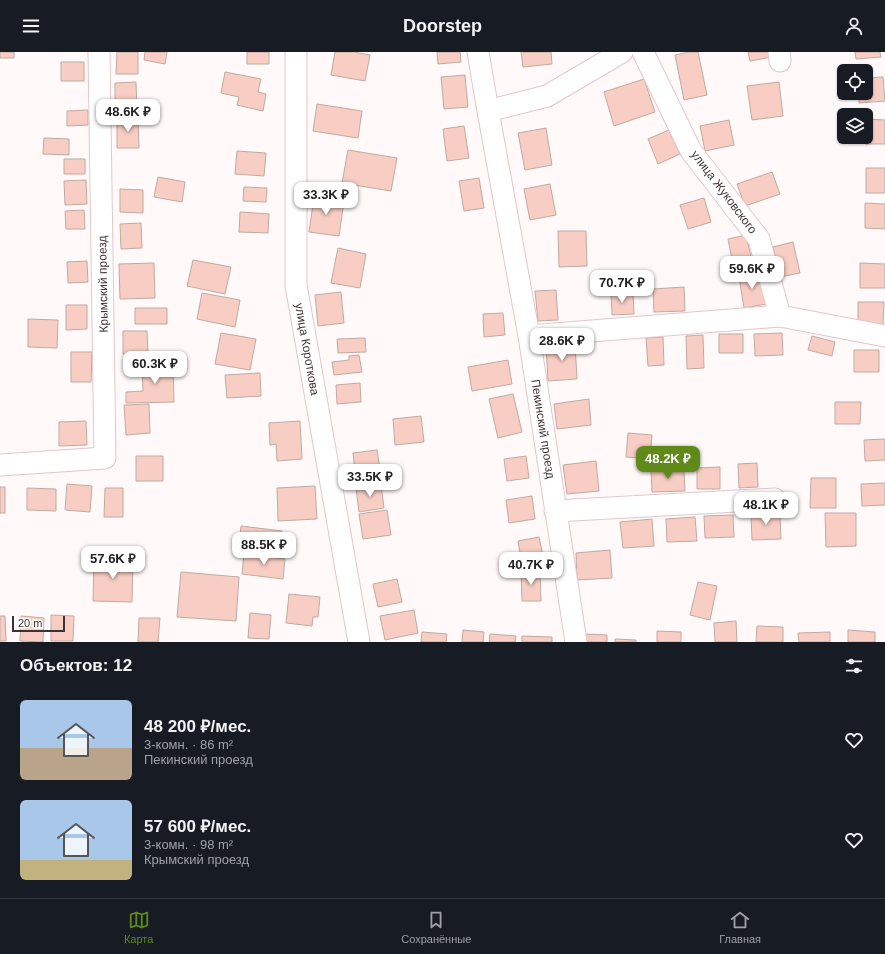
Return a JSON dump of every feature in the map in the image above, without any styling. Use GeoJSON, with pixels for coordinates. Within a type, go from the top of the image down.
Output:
{"type":"FeatureCollection","features":[{"type":"Feature","properties":{"kind":"street","name":"Крымский проезд"},"geometry":{"type":"LineString","coordinates":[[0,465],[105,458],[99,52]]}},
{"type":"Feature","properties":{"kind":"street","name":"улица Короткова"},"geometry":{"type":"LineString","coordinates":[[296,52],[296,286],[359,642]]}},
{"type":"Feature","properties":{"kind":"street","name":"Пекинский проезд"},"geometry":{"type":"LineString","coordinates":[[478,52],[529,336],[576,642]]}},
{"type":"Feature","properties":{"kind":"street"},"geometry":{"type":"LineString","coordinates":[[488,111],[547,96],[622,52]]}},
{"type":"Feature","properties":{"kind":"street","name":"улица Жуковского"},"geometry":{"type":"LineString","coordinates":[[643,52],[691,151],[760,239],[780,316]]}},
{"type":"Feature","properties":{"kind":"street"},"geometry":{"type":"LineString","coordinates":[[529,336],[780,316],[885,336]]}},
{"type":"Feature","properties":{"kind":"street"},"geometry":{"type":"LineString","coordinates":[[555,511],[775,499]]}},
{"type":"Feature","properties":{"kind":"building"},"geometry":{"type":"Polygon","coordinates":[[[0,52],[14,52],[14,58],[0,58],[0,52]]]}},
{"type":"Feature","properties":{"kind":"building"},"geometry":{"type":"Polygon","coordinates":[[[117,52],[138,52],[138,74],[116,74],[117,52]]]}},
{"type":"Feature","properties":{"kind":"building"},"geometry":{"type":"Polygon","coordinates":[[[145,52],[167,52],[165,64],[144,60],[145,52]]]}},
{"type":"Feature","properties":{"kind":"building"},"geometry":{"type":"Polygon","coordinates":[[[247,52],[269,52],[269,64],[247,64],[247,52]]]}},
{"type":"Feature","properties":{"kind":"building"},"geometry":{"type":"Polygon","coordinates":[[[335,52],[354,52],[370,55],[365,81],[331,75],[335,52]]]}},
{"type":"Feature","properties":{"kind":"building"},"geometry":{"type":"Polygon","coordinates":[[[437,52],[460,52],[461,62],[438,64],[437,52]]]}},
{"type":"Feature","properties":{"kind":"building"},"geometry":{"type":"Polygon","coordinates":[[[521,52],[551,52],[552,64],[523,67],[521,52]]]}},
{"type":"Feature","properties":{"kind":"building"},"geometry":{"type":"Polygon","coordinates":[[[698,52],[707,95],[684,100],[675,55],[698,52]]]}},
{"type":"Feature","properties":{"kind":"building"},"geometry":{"type":"Polygon","coordinates":[[[748,52],[771,52],[772,57],[750,61],[748,52]]]}},
{"type":"Feature","properties":{"kind":"building"},"geometry":{"type":"Polygon","coordinates":[[[855,52],[880,52],[881,57],[856,59],[855,52]]]}},
{"type":"Feature","properties":{"kind":"building"},"geometry":{"type":"Polygon","coordinates":[[[61,62],[84,62],[84,81],[61,81],[61,62]]]}},
{"type":"Feature","properties":{"kind":"building"},"geometry":{"type":"Polygon","coordinates":[[[225,72],[261,79],[258,92],[266,94],[263,111],[237,105],[239,97],[221,93],[225,72]]]}},
{"type":"Feature","properties":{"kind":"building"},"geometry":{"type":"Polygon","coordinates":[[[465,75],[468,107],[444,109],[441,77],[465,75]]]}},
{"type":"Feature","properties":{"kind":"building"},"geometry":{"type":"Polygon","coordinates":[[[883,77],[885,101],[859,103],[859,100],[873,100],[873,78],[883,77]]]}},
{"type":"Feature","properties":{"kind":"building"},"geometry":{"type":"Polygon","coordinates":[[[644,79],[655,112],[614,126],[604,92],[644,79]]]}},
{"type":"Feature","properties":{"kind":"building"},"geometry":{"type":"Polygon","coordinates":[[[136,82],[137,112],[115,112],[115,83],[136,82]]]}},
{"type":"Feature","properties":{"kind":"building"},"geometry":{"type":"Polygon","coordinates":[[[779,82],[783,116],[752,120],[747,86],[779,82]]]}},
{"type":"Feature","properties":{"kind":"building"},"geometry":{"type":"Polygon","coordinates":[[[317,104],[362,111],[358,138],[313,131],[317,104]]]}},
{"type":"Feature","properties":{"kind":"building"},"geometry":{"type":"Polygon","coordinates":[[[88,110],[88,125],[67,126],[67,111],[88,110]]]}},
{"type":"Feature","properties":{"kind":"building"},"geometry":{"type":"Polygon","coordinates":[[[117,118],[138,118],[139,148],[117,148],[117,118]]]}},
{"type":"Feature","properties":{"kind":"building"},"geometry":{"type":"Polygon","coordinates":[[[873,119],[885,120],[885,144],[873,144],[873,119]]]}},
{"type":"Feature","properties":{"kind":"building"},"geometry":{"type":"Polygon","coordinates":[[[729,120],[734,145],[705,151],[700,126],[729,120]]]}},
{"type":"Feature","properties":{"kind":"building"},"geometry":{"type":"Polygon","coordinates":[[[464,126],[469,158],[447,161],[443,129],[464,126]]]}},
{"type":"Feature","properties":{"kind":"building"},"geometry":{"type":"Polygon","coordinates":[[[546,128],[552,165],[525,170],[518,133],[546,128]]]}},
{"type":"Feature","properties":{"kind":"building"},"geometry":{"type":"Polygon","coordinates":[[[669,130],[680,154],[658,164],[648,139],[669,130]]]}},
{"type":"Feature","properties":{"kind":"building"},"geometry":{"type":"Polygon","coordinates":[[[44,138],[69,139],[69,155],[43,154],[44,138]]]}},
{"type":"Feature","properties":{"kind":"building"},"geometry":{"type":"Polygon","coordinates":[[[348,150],[397,158],[391,191],[342,183],[348,150]]]}},
{"type":"Feature","properties":{"kind":"building"},"geometry":{"type":"Polygon","coordinates":[[[237,151],[266,153],[264,176],[235,174],[237,151]]]}},
{"type":"Feature","properties":{"kind":"building"},"geometry":{"type":"Polygon","coordinates":[[[64,159],[85,159],[85,174],[64,174],[64,159]]]}},
{"type":"Feature","properties":{"kind":"building"},"geometry":{"type":"Polygon","coordinates":[[[866,168],[885,168],[885,193],[866,193],[866,168]]]}},
{"type":"Feature","properties":{"kind":"building"},"geometry":{"type":"Polygon","coordinates":[[[772,172],[780,194],[745,206],[737,184],[772,172]]]}},
{"type":"Feature","properties":{"kind":"building"},"geometry":{"type":"Polygon","coordinates":[[[158,177],[185,182],[182,202],[154,197],[158,177]]]}},
{"type":"Feature","properties":{"kind":"building"},"geometry":{"type":"Polygon","coordinates":[[[479,178],[484,208],[464,211],[459,181],[479,178]]]}},
{"type":"Feature","properties":{"kind":"building"},"geometry":{"type":"Polygon","coordinates":[[[86,180],[87,204],[65,205],[64,181],[86,180]]]}},
{"type":"Feature","properties":{"kind":"building"},"geometry":{"type":"Polygon","coordinates":[[[550,184],[556,215],[530,220],[524,189],[550,184]]]}},
{"type":"Feature","properties":{"kind":"building"},"geometry":{"type":"Polygon","coordinates":[[[244,187],[267,188],[266,202],[243,201],[244,187]]]}},
{"type":"Feature","properties":{"kind":"building"},"geometry":{"type":"Polygon","coordinates":[[[120,189],[143,190],[143,213],[120,212],[120,189]]]}},
{"type":"Feature","properties":{"kind":"building"},"geometry":{"type":"Polygon","coordinates":[[[314,197],[344,201],[339,236],[309,232],[314,197]]]}},
{"type":"Feature","properties":{"kind":"building"},"geometry":{"type":"Polygon","coordinates":[[[704,198],[711,222],[688,229],[680,205],[704,198]]]}},
{"type":"Feature","properties":{"kind":"building"},"geometry":{"type":"Polygon","coordinates":[[[865,203],[885,204],[885,229],[865,228],[865,203]]]}},
{"type":"Feature","properties":{"kind":"building"},"geometry":{"type":"Polygon","coordinates":[[[84,210],[85,229],[66,229],[65,211],[84,210]]]}},
{"type":"Feature","properties":{"kind":"building"},"geometry":{"type":"Polygon","coordinates":[[[240,212],[269,214],[268,233],[239,232],[240,212]]]}},
{"type":"Feature","properties":{"kind":"building"},"geometry":{"type":"Polygon","coordinates":[[[141,223],[142,248],[121,249],[120,224],[141,223]]]}},
{"type":"Feature","properties":{"kind":"building"},"geometry":{"type":"Polygon","coordinates":[[[558,231],[586,231],[587,266],[559,267],[558,231]]]}},
{"type":"Feature","properties":{"kind":"building"},"geometry":{"type":"Polygon","coordinates":[[[746,235],[752,261],[733,265],[728,239],[746,235]]]}},
{"type":"Feature","properties":{"kind":"building"},"geometry":{"type":"Polygon","coordinates":[[[793,242],[800,273],[780,277],[773,247],[793,242]]]}},
{"type":"Feature","properties":{"kind":"building"},"geometry":{"type":"Polygon","coordinates":[[[338,248],[366,254],[360,288],[331,283],[338,248]]]}},
{"type":"Feature","properties":{"kind":"building"},"geometry":{"type":"Polygon","coordinates":[[[193,260],[231,267],[225,294],[187,286],[193,260]]]}},
{"type":"Feature","properties":{"kind":"building"},"geometry":{"type":"Polygon","coordinates":[[[87,261],[88,282],[68,283],[67,262],[87,261]]]}},
{"type":"Feature","properties":{"kind":"building"},"geometry":{"type":"Polygon","coordinates":[[[154,263],[155,298],[120,299],[119,264],[154,263]]]}},
{"type":"Feature","properties":{"kind":"building"},"geometry":{"type":"Polygon","coordinates":[[[860,263],[885,264],[885,288],[860,288],[860,263]]]}},
{"type":"Feature","properties":{"kind":"building"},"geometry":{"type":"Polygon","coordinates":[[[761,273],[766,304],[744,308],[739,277],[761,273]]]}},
{"type":"Feature","properties":{"kind":"building"},"geometry":{"type":"Polygon","coordinates":[[[684,287],[685,311],[654,312],[653,289],[684,287]]]}},
{"type":"Feature","properties":{"kind":"building"},"geometry":{"type":"Polygon","coordinates":[[[556,290],[558,320],[538,321],[535,291],[556,290]]]}},
{"type":"Feature","properties":{"kind":"building"},"geometry":{"type":"Polygon","coordinates":[[[341,292],[344,323],[318,326],[315,295],[341,292]]]}},
{"type":"Feature","properties":{"kind":"building"},"geometry":{"type":"Polygon","coordinates":[[[202,293],[240,300],[235,327],[197,319],[202,293]]]}},
{"type":"Feature","properties":{"kind":"building"},"geometry":{"type":"Polygon","coordinates":[[[633,293],[634,314],[612,315],[611,294],[633,293]]]}},
{"type":"Feature","properties":{"kind":"building"},"geometry":{"type":"Polygon","coordinates":[[[858,302],[884,302],[883,324],[858,324],[858,302]]]}},
{"type":"Feature","properties":{"kind":"building"},"geometry":{"type":"Polygon","coordinates":[[[66,305],[87,305],[87,329],[66,330],[66,305]]]}},
{"type":"Feature","properties":{"kind":"building"},"geometry":{"type":"Polygon","coordinates":[[[135,308],[167,308],[167,324],[135,324],[135,308]]]}},
{"type":"Feature","properties":{"kind":"building"},"geometry":{"type":"Polygon","coordinates":[[[503,313],[505,335],[484,337],[483,314],[503,313]]]}},
{"type":"Feature","properties":{"kind":"building"},"geometry":{"type":"Polygon","coordinates":[[[28,319],[58,320],[57,348],[28,347],[28,319]]]}},
{"type":"Feature","properties":{"kind":"building"},"geometry":{"type":"Polygon","coordinates":[[[123,331],[147,331],[148,354],[123,354],[123,331]]]}},
{"type":"Feature","properties":{"kind":"building"},"geometry":{"type":"Polygon","coordinates":[[[221,333],[256,339],[250,370],[215,364],[221,333]]]}},
{"type":"Feature","properties":{"kind":"building"},"geometry":{"type":"Polygon","coordinates":[[[782,333],[783,355],[755,356],[754,334],[782,333]]]}},
{"type":"Feature","properties":{"kind":"building"},"geometry":{"type":"Polygon","coordinates":[[[719,334],[743,334],[743,353],[719,353],[719,334]]]}},
{"type":"Feature","properties":{"kind":"building"},"geometry":{"type":"Polygon","coordinates":[[[703,335],[704,368],[687,369],[686,336],[703,335]]]}},
{"type":"Feature","properties":{"kind":"building"},"geometry":{"type":"Polygon","coordinates":[[[812,336],[835,342],[832,356],[808,350],[812,336]]]}},
{"type":"Feature","properties":{"kind":"building"},"geometry":{"type":"Polygon","coordinates":[[[663,337],[664,365],[648,366],[646,338],[663,337]]]}},
{"type":"Feature","properties":{"kind":"building"},"geometry":{"type":"Polygon","coordinates":[[[365,338],[366,352],[338,353],[337,339],[365,338]]]}},
{"type":"Feature","properties":{"kind":"building"},"geometry":{"type":"Polygon","coordinates":[[[575,343],[577,379],[548,381],[546,345],[575,343]]]}},
{"type":"Feature","properties":{"kind":"building"},"geometry":{"type":"Polygon","coordinates":[[[854,350],[879,350],[879,372],[854,372],[854,350]]]}},
{"type":"Feature","properties":{"kind":"building"},"geometry":{"type":"Polygon","coordinates":[[[71,352],[92,352],[91,382],[71,382],[71,352]]]}},
{"type":"Feature","properties":{"kind":"building"},"geometry":{"type":"Polygon","coordinates":[[[359,355],[362,372],[334,375],[332,362],[349,360],[349,356],[359,355]]]}},
{"type":"Feature","properties":{"kind":"building"},"geometry":{"type":"Polygon","coordinates":[[[136,358],[136,372],[125,373],[124,359],[136,358]]]}},
{"type":"Feature","properties":{"kind":"building"},"geometry":{"type":"Polygon","coordinates":[[[508,360],[512,384],[472,391],[468,367],[508,360]]]}},
{"type":"Feature","properties":{"kind":"building"},"geometry":{"type":"Polygon","coordinates":[[[173,363],[174,402],[126,403],[126,392],[143,391],[142,364],[173,363]]]}},
{"type":"Feature","properties":{"kind":"building"},"geometry":{"type":"Polygon","coordinates":[[[260,373],[261,396],[227,398],[225,375],[260,373]]]}},
{"type":"Feature","properties":{"kind":"building"},"geometry":{"type":"Polygon","coordinates":[[[360,383],[361,402],[337,404],[336,385],[360,383]]]}},
{"type":"Feature","properties":{"kind":"building"},"geometry":{"type":"Polygon","coordinates":[[[513,394],[522,432],[498,438],[489,399],[513,394]]]}},
{"type":"Feature","properties":{"kind":"building"},"geometry":{"type":"Polygon","coordinates":[[[589,399],[591,425],[557,429],[554,404],[589,399]]]}},
{"type":"Feature","properties":{"kind":"building"},"geometry":{"type":"Polygon","coordinates":[[[835,402],[861,402],[860,424],[835,424],[835,402]]]}},
{"type":"Feature","properties":{"kind":"building"},"geometry":{"type":"Polygon","coordinates":[[[149,404],[150,433],[126,435],[124,405],[149,404]]]}},
{"type":"Feature","properties":{"kind":"building"},"geometry":{"type":"Polygon","coordinates":[[[421,416],[424,442],[395,445],[393,419],[421,416]]]}},
{"type":"Feature","properties":{"kind":"building"},"geometry":{"type":"Polygon","coordinates":[[[86,421],[87,445],[59,446],[59,422],[86,421]]]}},
{"type":"Feature","properties":{"kind":"building"},"geometry":{"type":"Polygon","coordinates":[[[300,421],[302,459],[277,461],[276,444],[270,445],[269,423],[300,421]]]}},
{"type":"Feature","properties":{"kind":"building"},"geometry":{"type":"Polygon","coordinates":[[[628,433],[652,435],[650,459],[626,457],[628,433]]]}},
{"type":"Feature","properties":{"kind":"building"},"geometry":{"type":"Polygon","coordinates":[[[885,439],[885,460],[865,461],[864,440],[885,439]]]}},
{"type":"Feature","properties":{"kind":"building"},"geometry":{"type":"Polygon","coordinates":[[[377,450],[380,469],[355,472],[353,453],[377,450]]]}},
{"type":"Feature","properties":{"kind":"building"},"geometry":{"type":"Polygon","coordinates":[[[136,456],[163,456],[163,481],[136,481],[136,456]]]}},
{"type":"Feature","properties":{"kind":"building"},"geometry":{"type":"Polygon","coordinates":[[[526,456],[529,478],[507,481],[504,459],[526,456]]]}},
{"type":"Feature","properties":{"kind":"building"},"geometry":{"type":"Polygon","coordinates":[[[596,461],[599,491],[567,494],[563,465],[596,461]]]}},
{"type":"Feature","properties":{"kind":"building"},"geometry":{"type":"Polygon","coordinates":[[[757,463],[758,487],[739,488],[738,464],[757,463]]]}},
{"type":"Feature","properties":{"kind":"building"},"geometry":{"type":"Polygon","coordinates":[[[720,467],[720,489],[697,489],[697,468],[720,467]]]}},
{"type":"Feature","properties":{"kind":"building"},"geometry":{"type":"Polygon","coordinates":[[[684,469],[685,491],[652,492],[651,470],[684,469]]]}},
{"type":"Feature","properties":{"kind":"building"},"geometry":{"type":"Polygon","coordinates":[[[811,478],[836,478],[836,508],[810,508],[811,478]]]}},
{"type":"Feature","properties":{"kind":"building"},"geometry":{"type":"Polygon","coordinates":[[[885,483],[885,505],[862,506],[861,484],[885,483]]]}},
{"type":"Feature","properties":{"kind":"building"},"geometry":{"type":"Polygon","coordinates":[[[67,484],[92,486],[90,512],[65,510],[67,484]]]}},
{"type":"Feature","properties":{"kind":"building"},"geometry":{"type":"Polygon","coordinates":[[[381,485],[384,508],[359,512],[356,488],[381,485]]]}},
{"type":"Feature","properties":{"kind":"building"},"geometry":{"type":"Polygon","coordinates":[[[315,486],[317,519],[278,521],[277,488],[315,486]]]}},
{"type":"Feature","properties":{"kind":"building"},"geometry":{"type":"Polygon","coordinates":[[[0,487],[5,487],[5,513],[0,513],[0,487]]]}},
{"type":"Feature","properties":{"kind":"building"},"geometry":{"type":"Polygon","coordinates":[[[27,488],[56,489],[56,511],[27,510],[27,488]]]}},
{"type":"Feature","properties":{"kind":"building"},"geometry":{"type":"Polygon","coordinates":[[[105,488],[123,488],[123,517],[104,517],[105,488]]]}},
{"type":"Feature","properties":{"kind":"building"},"geometry":{"type":"Polygon","coordinates":[[[532,496],[535,519],[509,523],[506,500],[532,496]]]}},
{"type":"Feature","properties":{"kind":"building"},"geometry":{"type":"Polygon","coordinates":[[[387,510],[391,535],[363,539],[359,514],[387,510]]]}},
{"type":"Feature","properties":{"kind":"building"},"geometry":{"type":"Polygon","coordinates":[[[780,513],[781,539],[752,540],[751,514],[780,513]]]}},
{"type":"Feature","properties":{"kind":"building"},"geometry":{"type":"Polygon","coordinates":[[[825,513],[856,513],[856,546],[826,547],[825,513]]]}},
{"type":"Feature","properties":{"kind":"building"},"geometry":{"type":"Polygon","coordinates":[[[733,515],[734,537],[705,538],[704,516],[733,515]]]}},
{"type":"Feature","properties":{"kind":"building"},"geometry":{"type":"Polygon","coordinates":[[[695,517],[697,541],[667,542],[666,519],[695,517]]]}},
{"type":"Feature","properties":{"kind":"building"},"geometry":{"type":"Polygon","coordinates":[[[652,519],[654,546],[623,548],[620,522],[652,519]]]}},
{"type":"Feature","properties":{"kind":"building"},"geometry":{"type":"Polygon","coordinates":[[[241,526],[282,531],[280,551],[239,546],[241,526]]]}},
{"type":"Feature","properties":{"kind":"building"},"geometry":{"type":"Polygon","coordinates":[[[539,537],[544,561],[522,565],[518,541],[539,537]]]}},
{"type":"Feature","properties":{"kind":"building"},"geometry":{"type":"Polygon","coordinates":[[[610,550],[612,578],[577,580],[576,553],[610,550]]]}},
{"type":"Feature","properties":{"kind":"building"},"geometry":{"type":"Polygon","coordinates":[[[244,554],[285,559],[283,579],[242,574],[244,554]]]}},
{"type":"Feature","properties":{"kind":"building"},"geometry":{"type":"Polygon","coordinates":[[[94,559],[133,560],[132,602],[93,601],[94,559]]]}},
{"type":"Feature","properties":{"kind":"building"},"geometry":{"type":"Polygon","coordinates":[[[540,570],[541,601],[522,601],[521,571],[540,570]]]}},
{"type":"Feature","properties":{"kind":"building"},"geometry":{"type":"Polygon","coordinates":[[[181,572],[239,577],[236,621],[177,617],[181,572]]]}},
{"type":"Feature","properties":{"kind":"building"},"geometry":{"type":"Polygon","coordinates":[[[397,579],[402,602],[378,607],[373,584],[397,579]]]}},
{"type":"Feature","properties":{"kind":"building"},"geometry":{"type":"Polygon","coordinates":[[[698,582],[717,586],[710,620],[690,615],[698,582]]]}},
{"type":"Feature","properties":{"kind":"building"},"geometry":{"type":"Polygon","coordinates":[[[289,594],[320,597],[318,617],[313,617],[312,626],[286,623],[289,594]]]}},
{"type":"Feature","properties":{"kind":"building"},"geometry":{"type":"Polygon","coordinates":[[[414,610],[418,633],[385,640],[380,616],[414,610]]]}},
{"type":"Feature","properties":{"kind":"building"},"geometry":{"type":"Polygon","coordinates":[[[250,613],[271,615],[269,639],[248,638],[250,613]]]}},
{"type":"Feature","properties":{"kind":"building"},"geometry":{"type":"Polygon","coordinates":[[[51,615],[74,616],[73,641],[51,641],[51,615]]]}},
{"type":"Feature","properties":{"kind":"building"},"geometry":{"type":"Polygon","coordinates":[[[0,616],[5,616],[6,641],[0,641],[0,616]]]}},
{"type":"Feature","properties":{"kind":"building"},"geometry":{"type":"Polygon","coordinates":[[[21,616],[44,618],[43,642],[20,641],[21,616]]]}},
{"type":"Feature","properties":{"kind":"building"},"geometry":{"type":"Polygon","coordinates":[[[139,618],[160,618],[158,642],[138,642],[139,618]]]}},
{"type":"Feature","properties":{"kind":"building"},"geometry":{"type":"Polygon","coordinates":[[[736,621],[737,642],[715,642],[714,623],[736,621]]]}},
{"type":"Feature","properties":{"kind":"building"},"geometry":{"type":"Polygon","coordinates":[[[757,626],[783,627],[783,642],[756,642],[757,626]]]}},
{"type":"Feature","properties":{"kind":"building"},"geometry":{"type":"Polygon","coordinates":[[[463,630],[484,632],[483,642],[462,642],[463,630]]]}},
{"type":"Feature","properties":{"kind":"building"},"geometry":{"type":"Polygon","coordinates":[[[848,630],[875,632],[875,642],[848,642],[848,630]]]}},
{"type":"Feature","properties":{"kind":"building"},"geometry":{"type":"Polygon","coordinates":[[[657,631],[681,632],[681,642],[657,642],[657,631]]]}},
{"type":"Feature","properties":{"kind":"building"},"geometry":{"type":"Polygon","coordinates":[[[422,632],[447,634],[446,642],[421,642],[422,632]]]}},
{"type":"Feature","properties":{"kind":"building"},"geometry":{"type":"Polygon","coordinates":[[[830,632],[830,642],[799,642],[798,633],[830,632]]]}},
{"type":"Feature","properties":{"kind":"building"},"geometry":{"type":"Polygon","coordinates":[[[490,634],[516,636],[515,642],[489,642],[490,634]]]}},
{"type":"Feature","properties":{"kind":"building"},"geometry":{"type":"Polygon","coordinates":[[[585,634],[607,635],[607,642],[585,642],[585,634]]]}},
{"type":"Feature","properties":{"kind":"building"},"geometry":{"type":"Polygon","coordinates":[[[522,636],[552,637],[552,642],[522,642],[522,636]]]}},
{"type":"Feature","properties":{"kind":"building"},"geometry":{"type":"Polygon","coordinates":[[[615,639],[636,640],[636,642],[615,642],[615,639]]]}}]}
